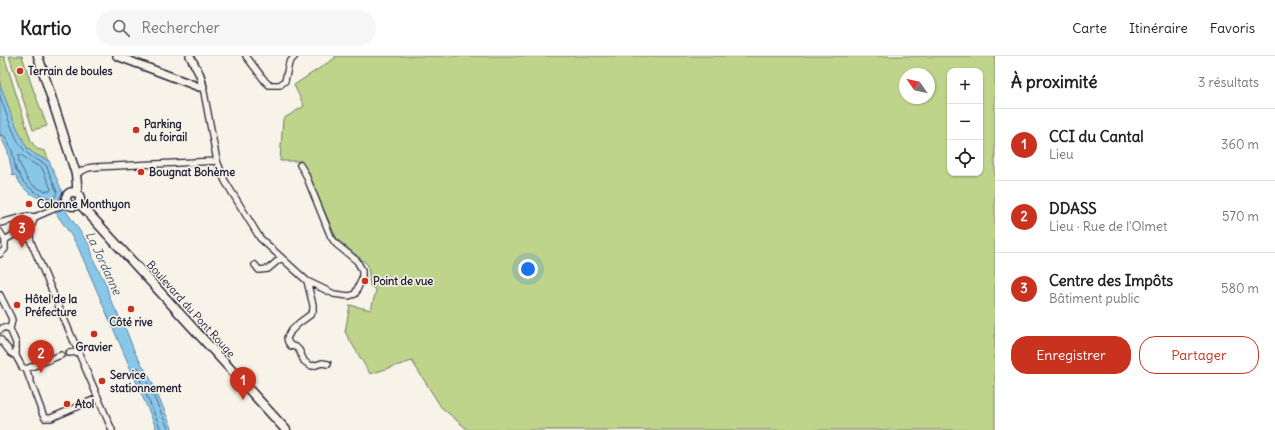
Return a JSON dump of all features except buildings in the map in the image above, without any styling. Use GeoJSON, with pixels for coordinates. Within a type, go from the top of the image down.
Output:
{"type":"FeatureCollection","features":[{"type":"Feature","properties":{"kind":"main road"},"geometry":{"type":"LineString","coordinates":[[38,56],[76,174],[77,193],[80,196],[79,203],[73,207],[65,204],[67,195],[72,192],[77,193]]}},
{"type":"Feature","properties":{"kind":"main road","name":"Boulevard du Pont Rouge"},"geometry":{"type":"LineString","coordinates":[[79,203],[286,430]]}},
{"type":"Feature","properties":{"kind":"street"},"geometry":{"type":"LineString","coordinates":[[116,56],[199,87],[203,87]]}},
{"type":"Feature","properties":{"kind":"street"},"geometry":{"type":"LineString","coordinates":[[190,56],[200,75],[217,161],[224,181],[260,238],[307,281],[334,294],[349,296],[355,294],[362,279],[362,270],[357,261],[336,244],[331,237],[305,173],[300,166]]}},
{"type":"Feature","properties":{"kind":"street"},"geometry":{"type":"LineString","coordinates":[[246,56],[269,85],[280,85],[285,81],[289,63],[295,56]]}},
{"type":"Feature","properties":{"kind":"street"},"geometry":{"type":"LineString","coordinates":[[76,174],[88,168],[96,167],[217,161]]}},
{"type":"Feature","properties":{"kind":"street"},"geometry":{"type":"LineString","coordinates":[[0,223],[28,216],[35,217],[65,204]]}},
{"type":"Feature","properties":{"kind":"street"},"geometry":{"type":"LineString","coordinates":[[35,217],[31,225],[30,237],[112,430]]}},
{"type":"Feature","properties":{"kind":"street"},"geometry":{"type":"LineString","coordinates":[[5,240],[26,226],[31,225]]}},
{"type":"Feature","properties":{"kind":"street"},"geometry":{"type":"LineString","coordinates":[[0,232],[5,240],[5,249],[2,253]]}},
{"type":"Feature","properties":{"kind":"street"},"geometry":{"type":"LineString","coordinates":[[18,232],[30,237]]}},
{"type":"Feature","properties":{"kind":"street"},"geometry":{"type":"LineString","coordinates":[[255,265],[259,270],[268,269],[281,258]]}},
{"type":"Feature","properties":{"kind":"street"},"geometry":{"type":"LineString","coordinates":[[307,281],[313,311],[291,331],[287,338],[288,342],[291,346],[299,350],[304,361],[309,365],[313,366],[322,363],[328,364]]}},
{"type":"Feature","properties":{"kind":"street"},"geometry":{"type":"LineString","coordinates":[[0,295],[12,320],[10,329],[16,343],[13,355]]}},
{"type":"Feature","properties":{"kind":"street"},"geometry":{"type":"LineString","coordinates":[[0,330],[4,327],[10,329]]}},
{"type":"Feature","properties":{"kind":"street"},"geometry":{"type":"LineString","coordinates":[[0,339],[20,364],[26,369],[44,419],[51,418],[98,398]]}},
{"type":"Feature","properties":{"kind":"street"},"geometry":{"type":"LineString","coordinates":[[70,353],[78,352]]}},
{"type":"Feature","properties":{"kind":"street"},"geometry":{"type":"LineString","coordinates":[[26,369],[62,354]]}},
{"type":"Feature","properties":{"kind":"green space"},"geometry":{"type":"Polygon","coordinates":[[[0,56],[4,56],[31,141],[37,149],[45,151],[49,161],[35,155],[28,149],[16,128],[1,89],[0,56]]]}},
{"type":"Feature","properties":{"kind":"green space"},"geometry":{"type":"Polygon","coordinates":[[[9,56],[22,56],[47,126],[33,130],[9,56]]]}},
{"type":"Feature","properties":{"kind":"green space"},"geometry":{"type":"Polygon","coordinates":[[[335,56],[995,56],[995,430],[468,430],[441,407],[412,361],[370,374],[345,332],[350,305],[371,310],[376,290],[370,286],[368,265],[337,239],[301,161],[280,161],[283,119],[304,106],[294,85],[335,58],[335,56]]]}},
{"type":"Feature","properties":{"kind":"water"},"geometry":{"type":"Polygon","coordinates":[[[0,84],[12,117],[27,148],[36,155],[49,161],[63,193],[59,197],[66,211],[90,246],[94,261],[106,284],[110,299],[126,330],[135,353],[150,378],[173,430],[157,430],[78,247],[71,235],[48,200],[45,201],[35,196],[21,185],[16,175],[13,176],[8,152],[0,135],[0,84]]]}},
{"type":"Feature","properties":{"kind":"place","name":"Terrain de boules"},"geometry":{"type":"Point","coordinates":[20,71]}},
{"type":"Feature","properties":{"kind":"place","name":"Parking du foirail"},"geometry":{"type":"Point","coordinates":[136,130]}},
{"type":"Feature","properties":{"kind":"place","name":"Bougnat Bohème"},"geometry":{"type":"Point","coordinates":[141,172]}},
{"type":"Feature","properties":{"kind":"place","name":"Colonne Monthyon"},"geometry":{"type":"Point","coordinates":[29,204]}},
{"type":"Feature","properties":{"kind":"place","name":"Centre des Impôts"},"geometry":{"type":"Point","coordinates":[22,248]}},
{"type":"Feature","properties":{"kind":"place","name":"Point de vue"},"geometry":{"type":"Point","coordinates":[365,281]}},
{"type":"Feature","properties":{"kind":"place","name":"Hôtel de la Préfecture"},"geometry":{"type":"Point","coordinates":[17,305]}},
{"type":"Feature","properties":{"kind":"place","name":"Côté rive"},"geometry":{"type":"Point","coordinates":[131,309]}},
{"type":"Feature","properties":{"kind":"place","name":"Gravier"},"geometry":{"type":"Point","coordinates":[94,334]}},
{"type":"Feature","properties":{"kind":"place","name":"DDASS"},"geometry":{"type":"Point","coordinates":[41,373]}},
{"type":"Feature","properties":{"kind":"place","name":"Service stationnement"},"geometry":{"type":"Point","coordinates":[102,381]}},
{"type":"Feature","properties":{"kind":"place","name":"CCI du Cantal"},"geometry":{"type":"Point","coordinates":[243,400]}},
{"type":"Feature","properties":{"kind":"place","name":"Atol"},"geometry":{"type":"Point","coordinates":[67,404]}},
{"type":"Feature","properties":{"kind":"water label","name":"La Jordanne"},"geometry":{"type":"Point","coordinates":[104,263]}}]}
